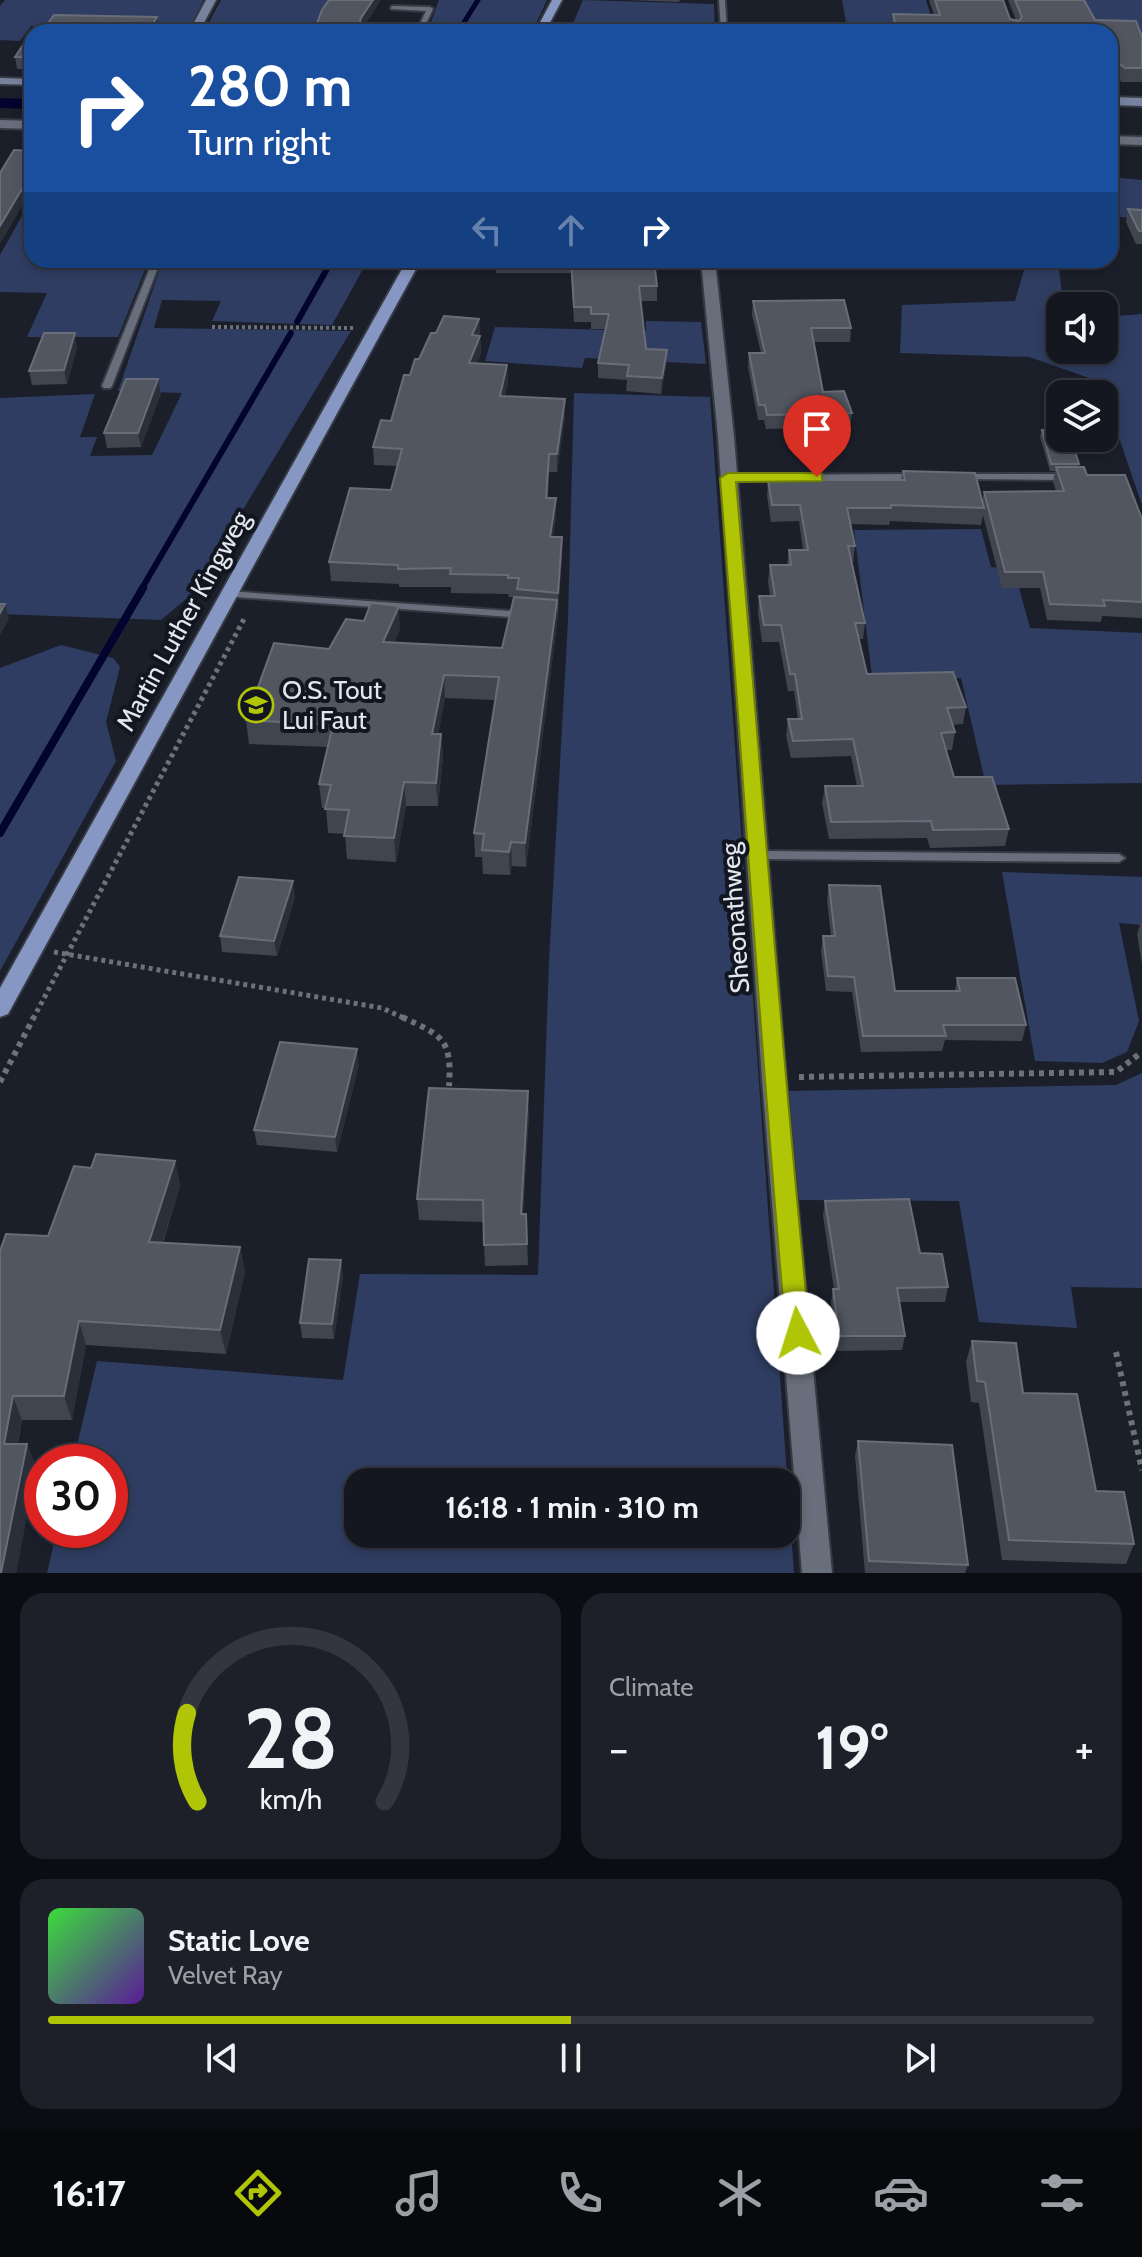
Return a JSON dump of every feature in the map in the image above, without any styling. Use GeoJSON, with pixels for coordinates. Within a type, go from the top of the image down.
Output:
{"type":"FeatureCollection","features":[{"type":"Feature","properties":{"kind":"main road"},"geometry":{"type":"LineString","coordinates":[[544,24],[557,0]]}},
{"type":"Feature","properties":{"kind":"main road","name":"Martin Luther Kingweg"},"geometry":{"type":"LineString","coordinates":[[0,1008],[409,268]]}},
{"type":"Feature","properties":{"kind":"street"},"geometry":{"type":"LineString","coordinates":[[198,24],[211,0]]}},
{"type":"Feature","properties":{"kind":"street"},"geometry":{"type":"LineString","coordinates":[[0,81],[24,82]]}},
{"type":"Feature","properties":{"kind":"street"},"geometry":{"type":"LineString","coordinates":[[1118,101],[1142,102]]}},
{"type":"Feature","properties":{"kind":"street"},"geometry":{"type":"LineString","coordinates":[[0,124],[24,125]]}},
{"type":"Feature","properties":{"kind":"street"},"geometry":{"type":"LineString","coordinates":[[1118,140],[1142,141]]}},
{"type":"Feature","properties":{"kind":"street","name":"Sheonathweg"},"geometry":{"type":"LineString","coordinates":[[709,268],[817,1573]]}},
{"type":"Feature","properties":{"kind":"lane"},"geometry":{"type":"LineString","coordinates":[[722,0],[724,24]]}},
{"type":"Feature","properties":{"kind":"lane"},"geometry":{"type":"LineString","coordinates":[[393,8],[430,9],[423,24]]}},
{"type":"Feature","properties":{"kind":"lane"},"geometry":{"type":"LineString","coordinates":[[107,386],[154,268]]}},
{"type":"Feature","properties":{"kind":"lane"},"geometry":{"type":"LineString","coordinates":[[728,478],[929,477]]}},
{"type":"Feature","properties":{"kind":"lane"},"geometry":{"type":"LineString","coordinates":[[944,477],[1084,477]]}},
{"type":"Feature","properties":{"kind":"lane"},"geometry":{"type":"LineString","coordinates":[[227,594],[540,616]]}},
{"type":"Feature","properties":{"kind":"lane"},"geometry":{"type":"LineString","coordinates":[[759,855],[1119,858]]}},
{"type":"Feature","properties":{"kind":"path"},"geometry":{"type":"LineString","coordinates":[[212,327],[375,328]]}},
{"type":"Feature","properties":{"kind":"path"},"geometry":{"type":"LineString","coordinates":[[0,1082],[255,596]]}},
{"type":"Feature","properties":{"kind":"path"},"geometry":{"type":"LineString","coordinates":[[33,948],[382,1008],[440,1035],[451,1055],[449,1086]]}},
{"type":"Feature","properties":{"kind":"path"},"geometry":{"type":"LineString","coordinates":[[774,1079],[1116,1072],[1142,1052]]}},
{"type":"Feature","properties":{"kind":"path"},"geometry":{"type":"LineString","coordinates":[[1116,1352],[1142,1470]]}},
{"type":"Feature","properties":{"kind":"shaded area"},"geometry":{"type":"Polygon","coordinates":[[[5,0],[203,0],[192,24],[24,24],[24,36],[20,41],[0,40],[0,6],[5,0]]]}},
{"type":"Feature","properties":{"kind":"shaded area"},"geometry":{"type":"Polygon","coordinates":[[[221,0],[330,0],[316,24],[208,24],[221,0]]]}},
{"type":"Feature","properties":{"kind":"shaded area"},"geometry":{"type":"Polygon","coordinates":[[[439,0],[547,0],[536,24],[430,24],[439,0]]]}},
{"type":"Feature","properties":{"kind":"shaded area"},"geometry":{"type":"Polygon","coordinates":[[[583,0],[714,4],[715,24],[573,24],[583,0]]]}},
{"type":"Feature","properties":{"kind":"shaded area"},"geometry":{"type":"Polygon","coordinates":[[[842,0],[926,0],[933,24],[846,24],[842,0]]]}},
{"type":"Feature","properties":{"kind":"shaded area"},"geometry":{"type":"Polygon","coordinates":[[[1076,0],[1142,0],[1142,34],[1118,33],[1118,24],[1089,24],[1076,0]]]}},
{"type":"Feature","properties":{"kind":"shaded area"},"geometry":{"type":"Polygon","coordinates":[[[1118,178],[1142,180],[1142,219],[1118,217],[1118,178]]]}},
{"type":"Feature","properties":{"kind":"shaded area"},"geometry":{"type":"Polygon","coordinates":[[[24,212],[24,268],[146,268],[118,337],[27,337],[47,293],[0,292],[0,255],[24,212]]]}},
{"type":"Feature","properties":{"kind":"shaded area"},"geometry":{"type":"Polygon","coordinates":[[[160,268],[364,268],[332,325],[212,321],[221,301],[162,300],[154,328],[351,331],[192,594],[161,620],[0,614],[0,398],[95,394],[80,437],[97,437],[90,456],[152,455],[182,393],[118,391],[160,268]]]}},
{"type":"Feature","properties":{"kind":"shaded area"},"geometry":{"type":"Polygon","coordinates":[[[1023,268],[1059,268],[1062,292],[1046,292],[1046,363],[1029,357],[900,353],[902,305],[1015,301],[1023,268]]]}},
{"type":"Feature","properties":{"kind":"shaded area"},"geometry":{"type":"Polygon","coordinates":[[[1142,314],[1142,505],[1118,435],[1118,380],[1095,380],[1049,364],[1118,364],[1118,316],[1142,314]]]}},
{"type":"Feature","properties":{"kind":"shaded area"},"geometry":{"type":"Polygon","coordinates":[[[646,321],[701,322],[706,364],[585,358],[582,368],[485,361],[495,327],[646,331],[646,321]]]}},
{"type":"Feature","properties":{"kind":"shaded area"},"geometry":{"type":"Polygon","coordinates":[[[574,393],[710,397],[786,1468],[344,1468],[344,1548],[792,1548],[794,1573],[47,1573],[53,1548],[128,1548],[128,1444],[77,1444],[97,1361],[343,1380],[360,1274],[538,1275],[549,961],[568,621],[574,393]]]}},
{"type":"Feature","properties":{"kind":"shaded area"},"geometry":{"type":"Polygon","coordinates":[[[981,529],[991,567],[1014,569],[1030,628],[1142,633],[1142,783],[986,785],[961,678],[872,676],[854,530],[981,529]]]}},
{"type":"Feature","properties":{"kind":"shaded area"},"geometry":{"type":"Polygon","coordinates":[[[61,645],[113,658],[120,667],[106,722],[116,761],[0,971],[0,668],[61,645]]]}},
{"type":"Feature","properties":{"kind":"shaded area"},"geometry":{"type":"Polygon","coordinates":[[[1002,872],[1142,877],[1142,925],[1119,923],[1139,1021],[1127,1052],[1102,1063],[1035,1061],[1002,872]]]}},
{"type":"Feature","properties":{"kind":"shaded area"},"geometry":{"type":"Polygon","coordinates":[[[1142,1073],[1142,1288],[1071,1287],[1077,1328],[979,1322],[959,1201],[797,1200],[788,1091],[1116,1085],[1142,1073]]]}},
{"type":"Feature","properties":{"kind":"building"},"geometry":{"type":"Polygon","coordinates":[[[329,0],[373,0],[359,24],[317,24],[329,0]]]}},
{"type":"Feature","properties":{"kind":"building"},"geometry":{"type":"Polygon","coordinates":[[[935,0],[1003,0],[1010,19],[1019,21],[1022,17],[1015,0],[1084,0],[1095,20],[1136,21],[1142,37],[1142,68],[1125,68],[1118,63],[1118,24],[895,24],[893,14],[940,15],[935,0]]]}},
{"type":"Feature","properties":{"kind":"building"},"geometry":{"type":"Polygon","coordinates":[[[54,15],[157,17],[153,24],[47,24],[54,15]]]}},
{"type":"Feature","properties":{"kind":"building"},"geometry":{"type":"Polygon","coordinates":[[[24,44],[24,57],[15,57],[24,44]]]}},
{"type":"Feature","properties":{"kind":"building"},"geometry":{"type":"Polygon","coordinates":[[[14,150],[24,151],[24,186],[0,226],[0,173],[14,150]]]}},
{"type":"Feature","properties":{"kind":"building"},"geometry":{"type":"Polygon","coordinates":[[[1128,209],[1142,210],[1142,231],[1139,231],[1128,209]]]}},
{"type":"Feature","properties":{"kind":"building"},"geometry":{"type":"Polygon","coordinates":[[[572,268],[655,268],[657,286],[639,286],[646,349],[667,350],[662,378],[627,376],[629,365],[598,363],[609,314],[591,314],[591,307],[574,307],[572,268]]]}},
{"type":"Feature","properties":{"kind":"building"},"geometry":{"type":"Polygon","coordinates":[[[844,300],[851,328],[811,328],[823,392],[844,391],[852,413],[767,415],[765,405],[759,405],[749,353],[765,353],[753,301],[844,300]]]}},
{"type":"Feature","properties":{"kind":"building"},"geometry":{"type":"Polygon","coordinates":[[[444,316],[479,319],[472,335],[480,336],[469,363],[507,365],[500,396],[565,399],[557,454],[549,454],[546,498],[556,498],[550,537],[562,537],[558,593],[517,589],[519,578],[508,578],[508,575],[450,574],[451,568],[398,569],[398,565],[329,562],[350,488],[391,490],[402,449],[373,447],[381,420],[391,421],[404,375],[410,375],[415,359],[419,359],[431,333],[436,333],[444,316]]]}},
{"type":"Feature","properties":{"kind":"building"},"geometry":{"type":"Polygon","coordinates":[[[44,333],[75,333],[64,370],[29,371],[44,333]]]}},
{"type":"Feature","properties":{"kind":"building"},"geometry":{"type":"Polygon","coordinates":[[[126,379],[158,379],[138,433],[104,433],[126,379]]]}},
{"type":"Feature","properties":{"kind":"building"},"geometry":{"type":"Polygon","coordinates":[[[1048,452],[1075,452],[1079,464],[1051,464],[1048,452]]]}},
{"type":"Feature","properties":{"kind":"building"},"geometry":{"type":"Polygon","coordinates":[[[1056,467],[1084,467],[1087,475],[1125,475],[1142,519],[1142,602],[1103,600],[1105,606],[1050,604],[1043,572],[1005,572],[984,492],[1064,491],[1056,467]]]}},
{"type":"Feature","properties":{"kind":"building"},"geometry":{"type":"Polygon","coordinates":[[[903,471],[975,473],[984,508],[891,505],[891,508],[847,508],[855,546],[848,546],[865,623],[855,623],[867,674],[953,672],[966,707],[947,708],[955,732],[941,733],[954,777],[992,777],[1009,829],[933,830],[931,821],[831,822],[825,786],[863,786],[853,739],[793,741],[788,719],[802,719],[795,674],[790,674],[781,625],[764,625],[759,596],[775,596],[770,565],[791,565],[789,550],[808,550],[800,505],[772,505],[768,480],[905,480],[903,471]]]}},
{"type":"Feature","properties":{"kind":"building"},"geometry":{"type":"Polygon","coordinates":[[[514,597],[557,600],[525,843],[511,842],[509,852],[482,850],[484,834],[474,833],[499,677],[444,675],[432,734],[441,734],[436,783],[404,782],[394,838],[344,836],[349,810],[325,809],[331,785],[319,784],[333,725],[246,720],[274,643],[329,649],[346,619],[364,621],[371,603],[399,606],[383,642],[502,648],[514,597]]]}},
{"type":"Feature","properties":{"kind":"building"},"geometry":{"type":"Polygon","coordinates":[[[239,877],[293,881],[274,941],[220,936],[239,877]]]}},
{"type":"Feature","properties":{"kind":"building"},"geometry":{"type":"Polygon","coordinates":[[[829,885],[880,886],[895,991],[960,991],[957,978],[1015,978],[1026,1025],[943,1025],[946,1036],[863,1036],[854,977],[828,976],[823,936],[835,936],[829,885]]]}},
{"type":"Feature","properties":{"kind":"building"},"geometry":{"type":"Polygon","coordinates":[[[280,1042],[357,1049],[335,1137],[254,1130],[280,1042]]]}},
{"type":"Feature","properties":{"kind":"building"},"geometry":{"type":"Polygon","coordinates":[[[429,1088],[528,1091],[521,1214],[526,1214],[527,1244],[484,1245],[483,1200],[417,1199],[429,1088]]]}},
{"type":"Feature","properties":{"kind":"building"},"geometry":{"type":"Polygon","coordinates":[[[96,1154],[175,1161],[149,1242],[240,1247],[220,1330],[79,1321],[64,1396],[13,1396],[4,1444],[24,1444],[24,1459],[0,1573],[0,1251],[6,1234],[48,1236],[74,1166],[91,1168],[96,1154]]]}},
{"type":"Feature","properties":{"kind":"building"},"geometry":{"type":"Polygon","coordinates":[[[909,1199],[920,1253],[942,1254],[948,1287],[897,1288],[905,1336],[839,1336],[833,1289],[839,1289],[825,1201],[909,1199]]]}},
{"type":"Feature","properties":{"kind":"building"},"geometry":{"type":"Polygon","coordinates":[[[309,1259],[341,1260],[332,1324],[300,1323],[309,1259]]]}},
{"type":"Feature","properties":{"kind":"building"},"geometry":{"type":"Polygon","coordinates":[[[972,1341],[1016,1343],[1023,1393],[1077,1394],[1096,1491],[1124,1492],[1134,1544],[1009,1540],[985,1382],[977,1381],[972,1341]]]}},
{"type":"Feature","properties":{"kind":"building"},"geometry":{"type":"Polygon","coordinates":[[[858,1441],[952,1445],[968,1565],[869,1561],[858,1441]]]}},
{"type":"Feature","properties":{"kind":"waterway"},"geometry":{"type":"LineString","coordinates":[[463,24],[478,0]]}},
{"type":"Feature","properties":{"kind":"waterway"},"geometry":{"type":"LineString","coordinates":[[0,103],[24,104]]}},
{"type":"Feature","properties":{"kind":"waterway"},"geometry":{"type":"LineString","coordinates":[[297,322],[327,268]]}},
{"type":"Feature","properties":{"kind":"waterway"},"geometry":{"type":"LineString","coordinates":[[141,590],[291,333]]}},
{"type":"Feature","properties":{"kind":"waterway"},"geometry":{"type":"LineString","coordinates":[[0,833],[143,588]]}},
{"type":"Feature","properties":{"kind":"place","name":"O.S. Tout Lui Faut"},"geometry":{"type":"Point","coordinates":[256,705]}},
{"type":"Feature","properties":{"kind":"route"},"geometry":{"type":"LineString","coordinates":[[798,1333],[774,1079],[728,478],[817,477]]}}]}
